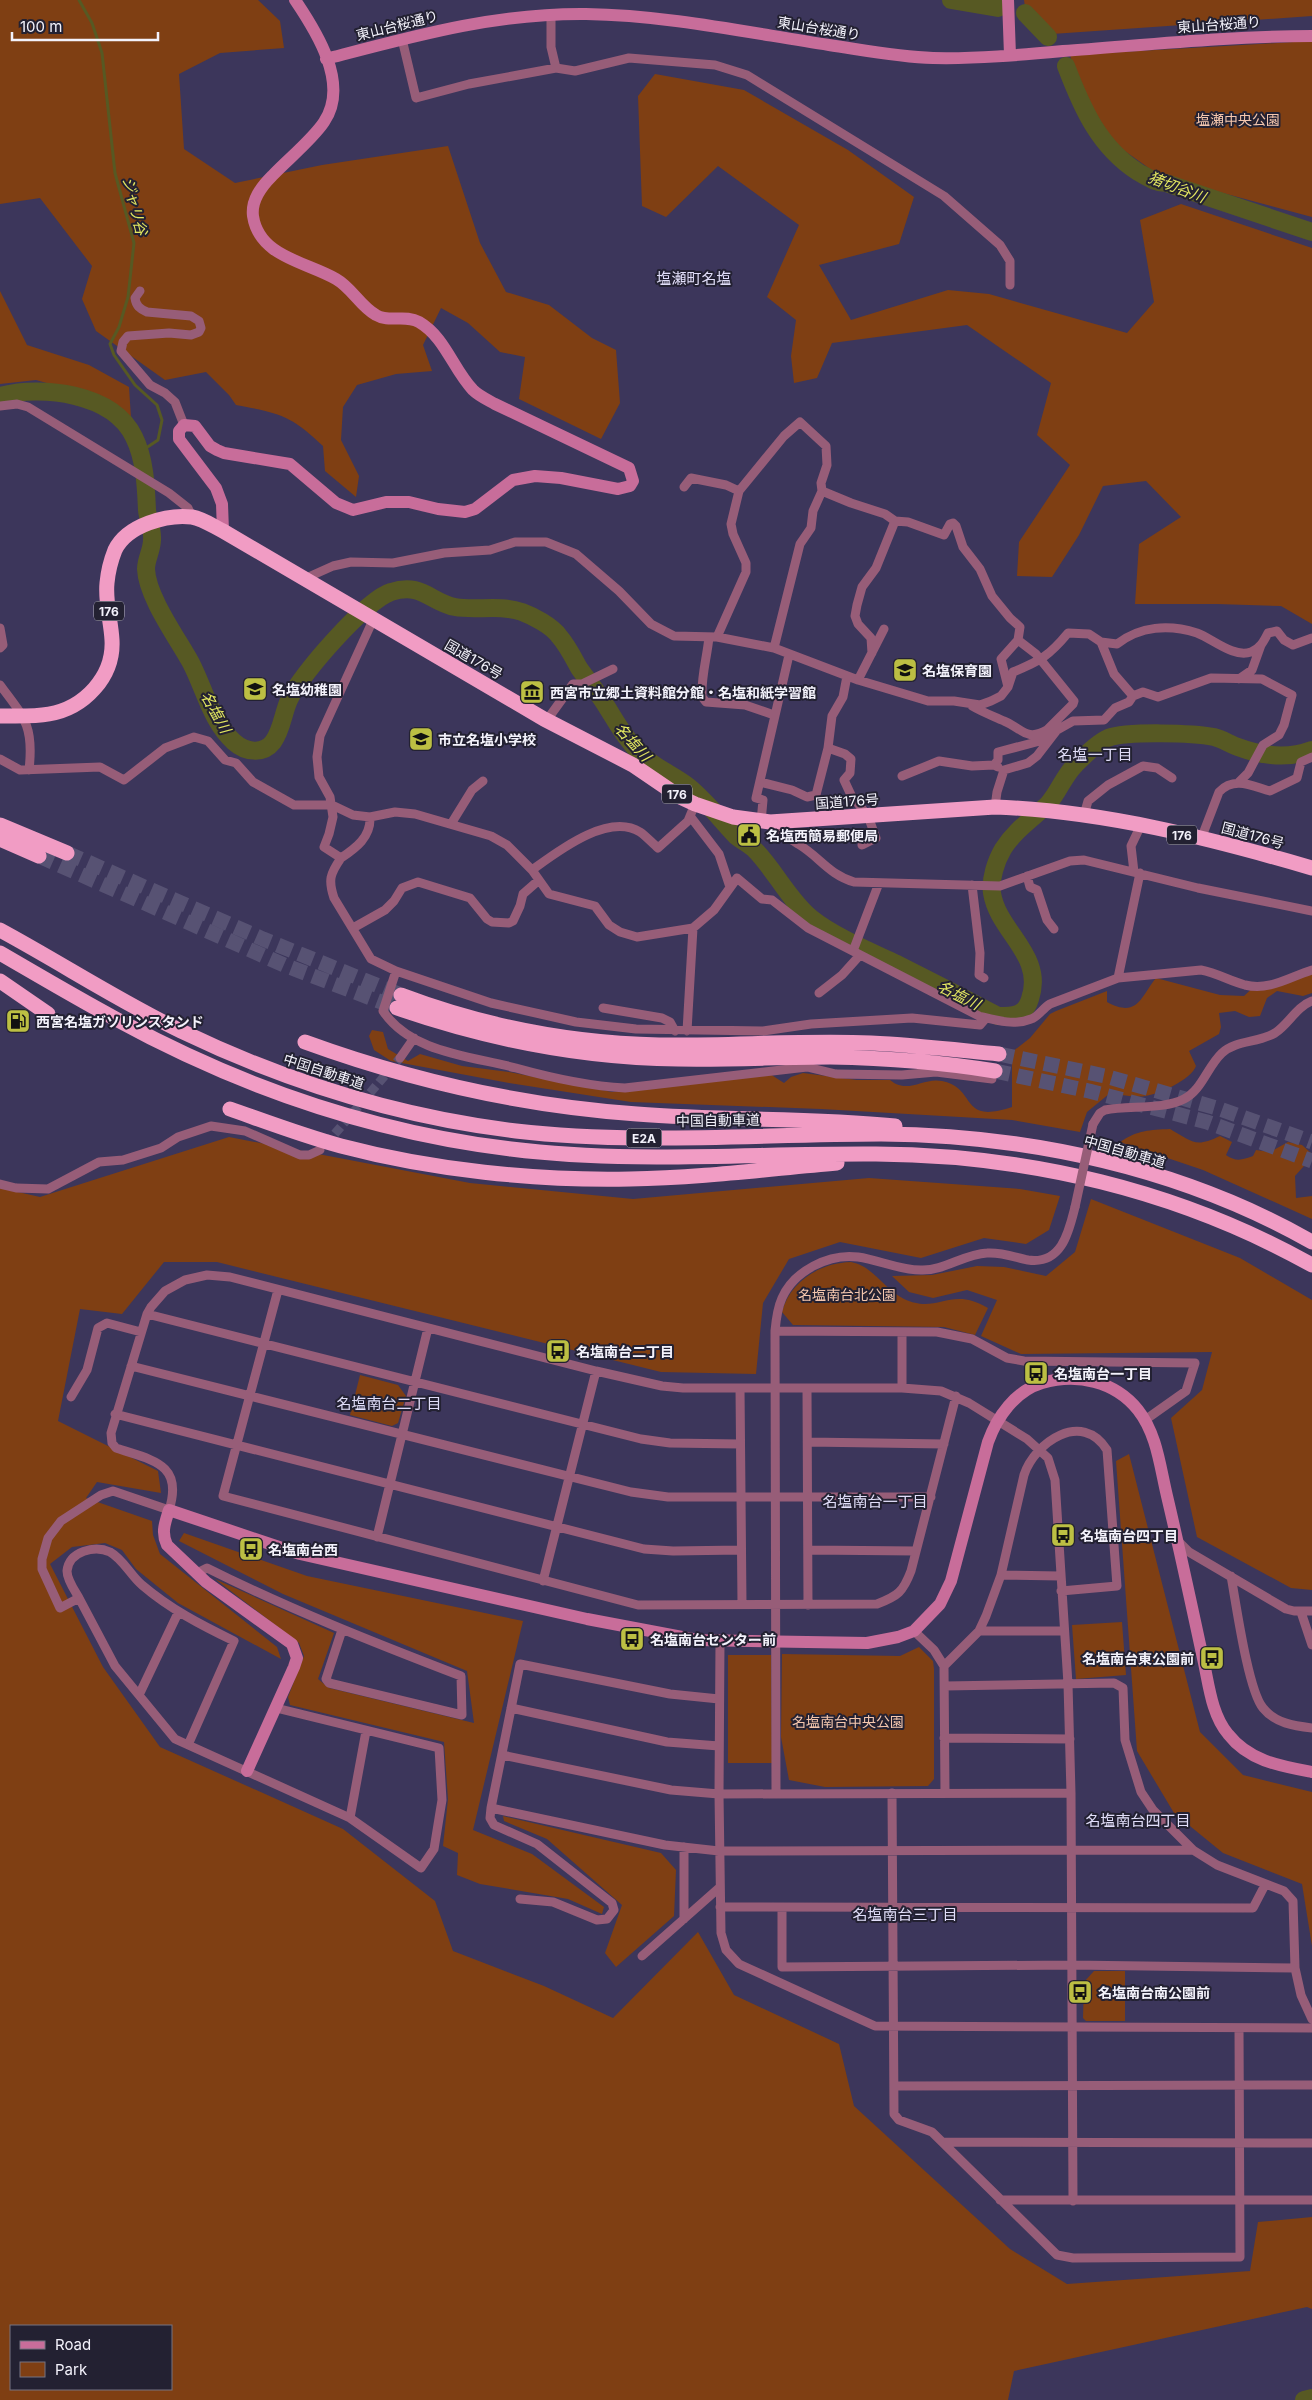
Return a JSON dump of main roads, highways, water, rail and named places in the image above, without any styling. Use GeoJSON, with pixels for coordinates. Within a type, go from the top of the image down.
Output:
{"type":"FeatureCollection","features":[{"type":"Feature","properties":{"kind":"highway","name":"国道176号"},"geometry":{"type":"LineString","coordinates":[[0,716],[49,714],[76,705],[102,680],[110,662],[112,649],[107,584],[116,548],[128,534],[159,520],[192,517],[223,531],[367,617],[547,720],[633,765],[680,796],[692,810],[766,822],[995,807],[1024,808],[1084,815],[1140,825],[1312,868]]}},
{"type":"Feature","properties":{"kind":"highway"},"geometry":{"type":"LineString","coordinates":[[0,825],[67,853]]}},
{"type":"Feature","properties":{"kind":"highway"},"geometry":{"type":"LineString","coordinates":[[0,839],[39,856]]}},
{"type":"Feature","properties":{"kind":"highway","name":"中国自動車道"},"geometry":{"type":"LineString","coordinates":[[0,930],[126,1002],[230,1053],[290,1077],[346,1096],[444,1120],[516,1131],[584,1136],[653,1138],[886,1134],[1010,1143],[1068,1153],[1124,1166],[1187,1186],[1246,1209],[1312,1242]]}},
{"type":"Feature","properties":{"kind":"highway","name":"E2A"},"geometry":{"type":"LineString","coordinates":[[0,953],[115,1019],[223,1071],[310,1105],[395,1130],[450,1141],[580,1156],[878,1154],[946,1156],[1007,1162],[1122,1186],[1183,1206],[1237,1227],[1312,1265]]}},
{"type":"Feature","properties":{"kind":"highway"},"geometry":{"type":"LineString","coordinates":[[0,981],[48,1014]]}},
{"type":"Feature","properties":{"kind":"highway"},"geometry":{"type":"LineString","coordinates":[[993,1075],[943,1063],[893,1059],[830,1057],[678,1059],[598,1054],[514,1041],[433,1021],[399,1001],[516,1029],[598,1041],[658,1045],[870,1043],[999,1054]]}},
{"type":"Feature","properties":{"kind":"highway"},"geometry":{"type":"LineString","coordinates":[[306,1042],[378,1067],[442,1084],[580,1108],[636,1114],[889,1125],[1017,1140],[1068,1153]]}},
{"type":"Feature","properties":{"kind":"highway"},"geometry":{"type":"LineString","coordinates":[[230,1109],[342,1146],[458,1169],[517,1176],[629,1179],[694,1176],[886,1159],[946,1156]]}},
{"type":"Feature","properties":{"kind":"waterway","name":"ジャリ谷"},"geometry":{"type":"LineString","coordinates":[[79,0],[92,23],[102,53],[115,173],[134,243],[128,297],[119,327],[110,344],[114,355],[135,385],[157,405],[162,420],[158,440],[140,452]]}},
{"type":"Feature","properties":{"kind":"waterway"},"geometry":{"type":"LineString","coordinates":[[951,0],[998,8]]}},
{"type":"Feature","properties":{"kind":"waterway","name":"猪切谷川"},"geometry":{"type":"LineString","coordinates":[[1025,13],[1048,37]]}},
{"type":"Feature","properties":{"kind":"waterway","name":"猪切谷川"},"geometry":{"type":"LineString","coordinates":[[1066,66],[1079,97],[1102,139],[1124,162],[1138,172],[1155,181],[1312,232]]}},
{"type":"Feature","properties":{"kind":"waterway","name":"名塩川"},"geometry":{"type":"LineString","coordinates":[[0,396],[36,392],[75,396],[110,410],[124,422],[134,437],[141,454],[152,536],[146,569],[152,592],[164,618],[191,663],[214,715],[226,734],[238,745],[254,751],[269,746],[278,732],[289,700],[295,689],[319,657],[366,608],[391,592],[411,589],[446,605],[455,607],[504,608],[522,612],[537,619],[556,632],[634,747],[651,763],[689,787],[736,836],[754,849],[795,902],[811,918],[841,937],[998,1016],[1022,1012],[1028,1005],[1033,983],[1031,969],[1026,956],[996,907],[992,893],[996,865],[1000,854],[1008,842],[1018,830],[1048,804],[1072,768],[1091,749],[1108,738],[1130,734],[1161,733],[1214,737],[1247,750],[1266,754],[1294,755],[1312,750]]}},
{"type":"Feature","properties":{"kind":"waterway"},"geometry":{"type":"LineString","coordinates":[[1304,2400],[1312,2398]]}},
{"type":"Feature","properties":{"kind":"tunnel"},"geometry":{"type":"LineString","coordinates":[[67,853],[263,939],[401,995]]}},
{"type":"Feature","properties":{"kind":"tunnel"},"geometry":{"type":"LineString","coordinates":[[39,856],[284,965],[397,1008]]}},
{"type":"Feature","properties":{"kind":"tunnel"},"geometry":{"type":"LineString","coordinates":[[999,1054],[1105,1076],[1220,1109],[1312,1142]]}},
{"type":"Feature","properties":{"kind":"tunnel"},"geometry":{"type":"LineString","coordinates":[[326,1144],[400,1058]]}},
{"type":"Feature","properties":{"kind":"tunnel"},"geometry":{"type":"LineString","coordinates":[[995,1071],[1089,1091],[1207,1122],[1312,1161]]}},
{"type":"Feature","properties":{"kind":"place","name":"名塩保育園"},"geometry":{"type":"Point","coordinates":[905,670]}},
{"type":"Feature","properties":{"kind":"place","name":"名塩幼稚園"},"geometry":{"type":"Point","coordinates":[255,689]}},
{"type":"Feature","properties":{"kind":"place","name":"西宮市立郷土資料館分館・名塩和紙学習館"},"geometry":{"type":"Point","coordinates":[532,692]}},
{"type":"Feature","properties":{"kind":"place","name":"市立名塩小学校"},"geometry":{"type":"Point","coordinates":[421,739]}},
{"type":"Feature","properties":{"kind":"place","name":"名塩西簡易郵便局"},"geometry":{"type":"Point","coordinates":[749,835]}},
{"type":"Feature","properties":{"kind":"place","name":"西宮名塩ガソリンスタンド"},"geometry":{"type":"Point","coordinates":[18,1021]}},
{"type":"Feature","properties":{"kind":"place","name":"名塩南台二丁目"},"geometry":{"type":"Point","coordinates":[558,1351]}},
{"type":"Feature","properties":{"kind":"place","name":"名塩南台一丁目"},"geometry":{"type":"Point","coordinates":[1036,1373]}},
{"type":"Feature","properties":{"kind":"place","name":"名塩南台四丁目"},"geometry":{"type":"Point","coordinates":[1063,1535]}},
{"type":"Feature","properties":{"kind":"place","name":"名塩南台西"},"geometry":{"type":"Point","coordinates":[251,1549]}},
{"type":"Feature","properties":{"kind":"place","name":"名塩南台センター前"},"geometry":{"type":"Point","coordinates":[632,1639]}},
{"type":"Feature","properties":{"kind":"place","name":"名塩南台東公園前"},"geometry":{"type":"Point","coordinates":[1212,1658]}},
{"type":"Feature","properties":{"kind":"place","name":"名塩南台南公園前"},"geometry":{"type":"Point","coordinates":[1080,1992]}},
{"type":"Feature","properties":{"kind":"district","name":"塩瀬町名塩"},"geometry":{"type":"Point","coordinates":[694,278]}},
{"type":"Feature","properties":{"kind":"district","name":"名塩一丁目"},"geometry":{"type":"Point","coordinates":[1095,754]}},
{"type":"Feature","properties":{"kind":"district","name":"名塩南台二丁目"},"geometry":{"type":"Point","coordinates":[389,1403]}},
{"type":"Feature","properties":{"kind":"district","name":"名塩南台一丁目"},"geometry":{"type":"Point","coordinates":[875,1501]}},
{"type":"Feature","properties":{"kind":"district","name":"名塩南台四丁目"},"geometry":{"type":"Point","coordinates":[1138,1820]}},
{"type":"Feature","properties":{"kind":"district","name":"名塩南台三丁目"},"geometry":{"type":"Point","coordinates":[905,1914]}},
{"type":"Feature","properties":{"kind":"park label","name":"塩瀬中央公園"},"geometry":{"type":"Point","coordinates":[1238,119]}},
{"type":"Feature","properties":{"kind":"park label","name":"名塩南台北公園"},"geometry":{"type":"Point","coordinates":[847,1294]}},
{"type":"Feature","properties":{"kind":"park label","name":"名塩南台中央公園"},"geometry":{"type":"Point","coordinates":[848,1721]}}]}
